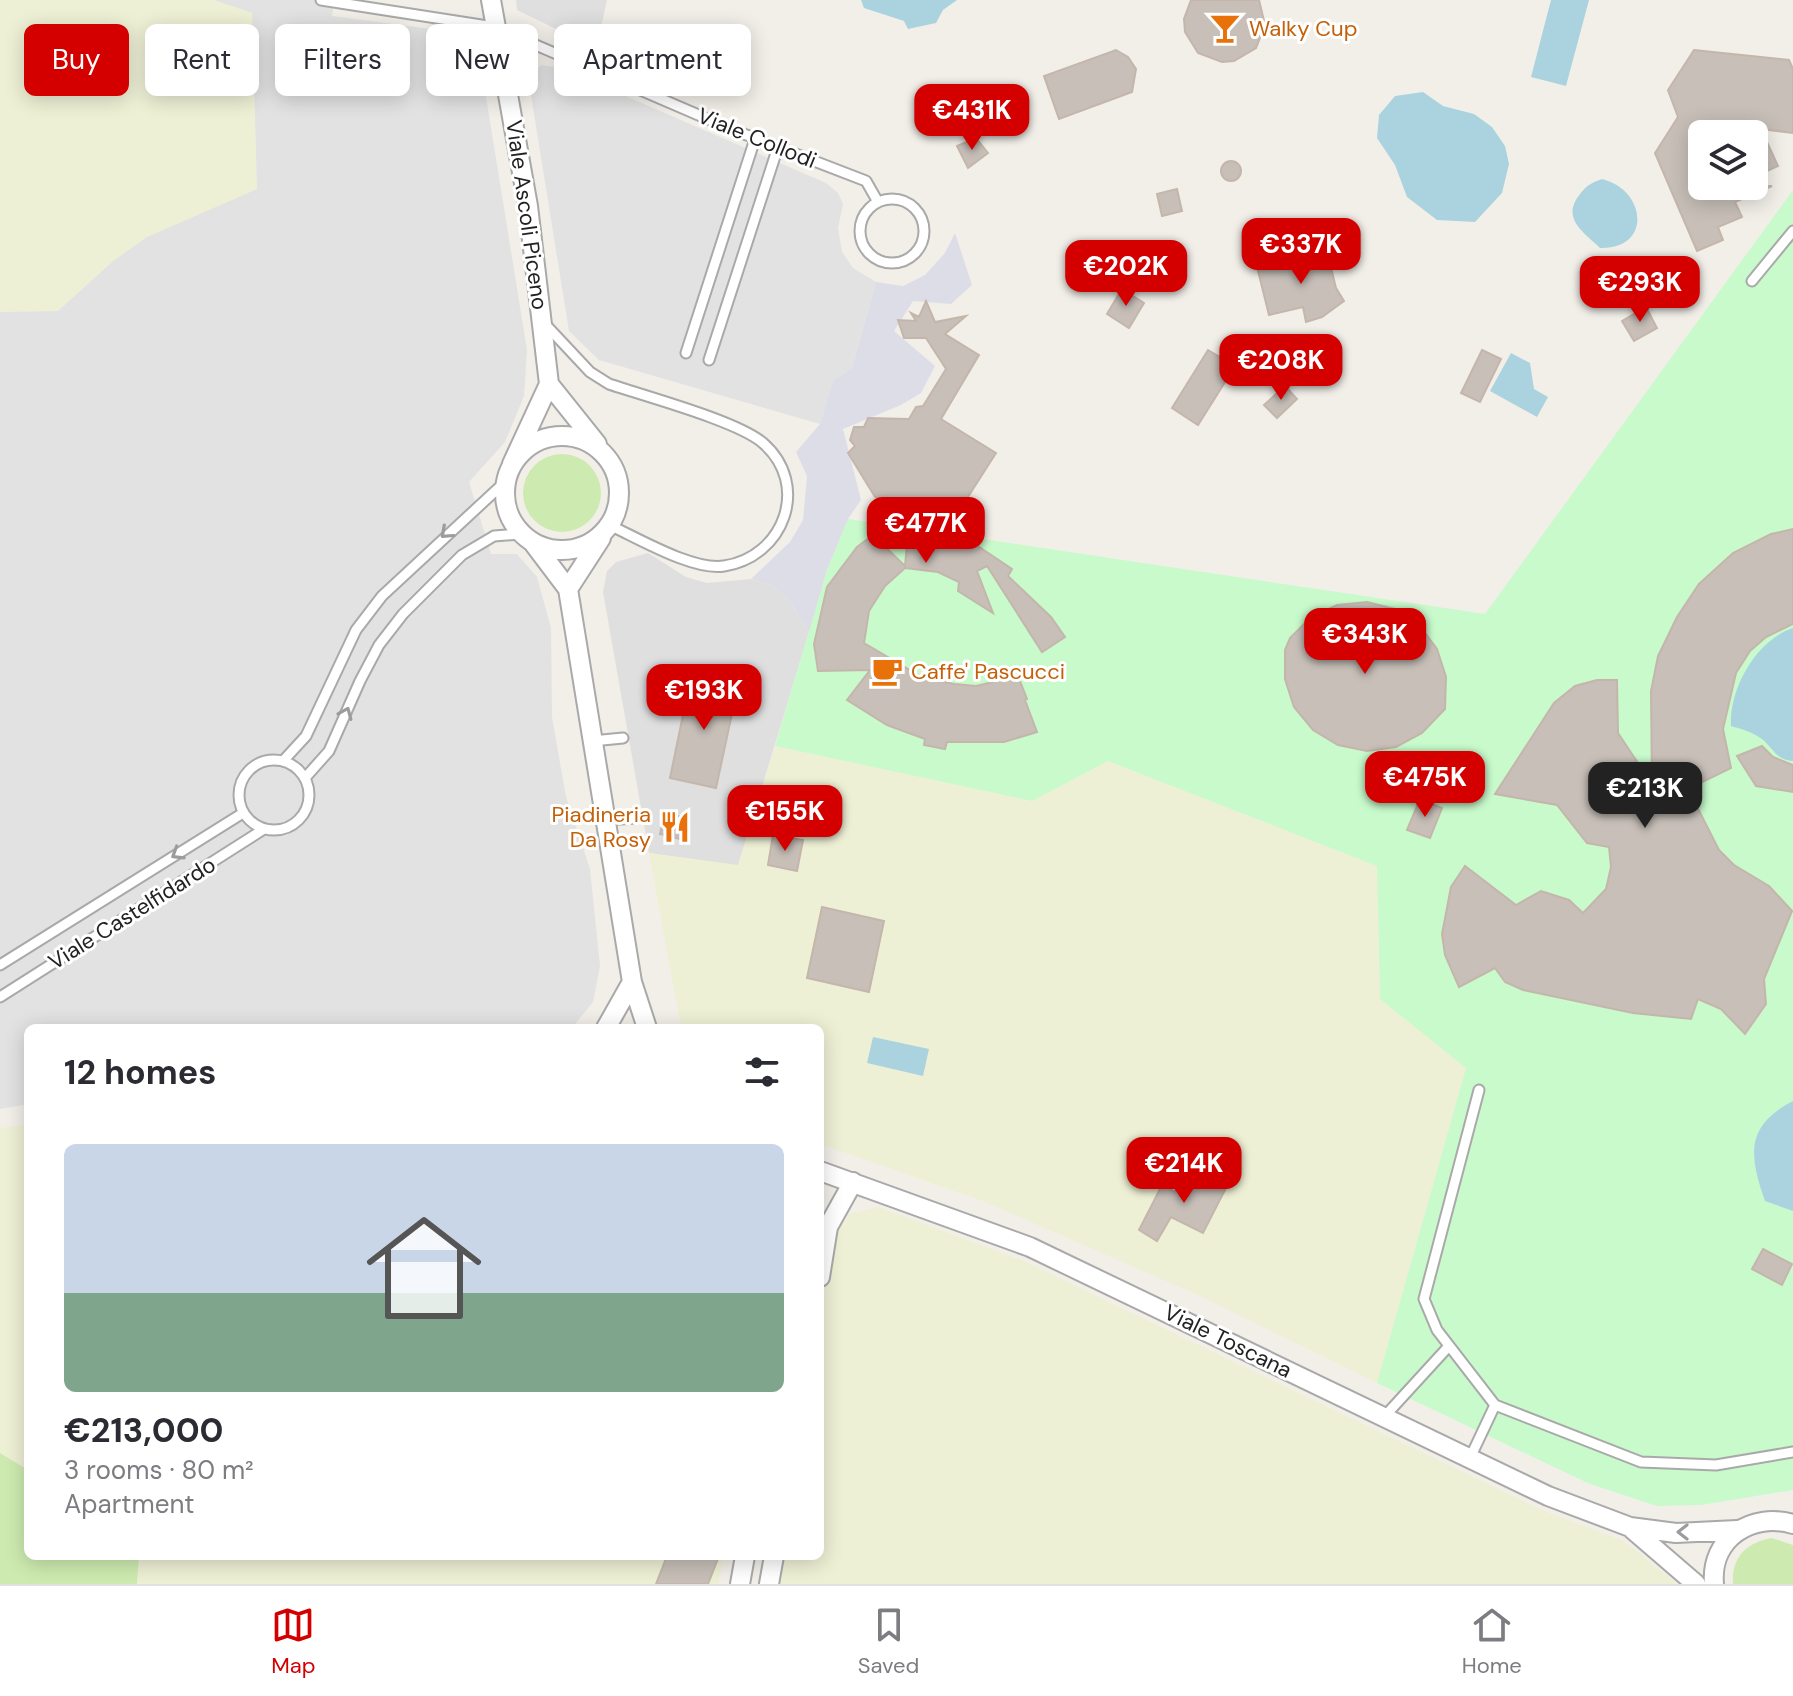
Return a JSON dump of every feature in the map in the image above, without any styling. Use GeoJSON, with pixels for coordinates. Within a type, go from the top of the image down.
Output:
{"type":"FeatureCollection","features":[{"type":"Feature","properties":{"kind":"street","name":"Viale Ascoli Piceno"},"geometry":{"type":"LineString","coordinates":[[491,0],[494,24]]}},
{"type":"Feature","properties":{"kind":"street","name":"Viale Ascoli Piceno"},"geometry":{"type":"LineString","coordinates":[[510,96],[516,124],[549,384]]}},
{"type":"Feature","properties":{"kind":"street"},"geometry":{"type":"LineString","coordinates":[[568,589],[618,508],[620,490],[606,456],[549,384],[508,473],[506,510],[568,589],[632,982],[646,1024]]}},
{"type":"Feature","properties":{"kind":"street"},"geometry":{"type":"LineString","coordinates":[[508,473],[524,450],[539,440],[557,436],[575,437],[606,456]]}},
{"type":"Feature","properties":{"kind":"street"},"geometry":{"type":"LineString","coordinates":[[528,539],[550,550],[584,547],[609,525]]}},
{"type":"Feature","properties":{"kind":"street"},"geometry":{"type":"LineString","coordinates":[[608,1024],[632,982]]}},
{"type":"Feature","properties":{"kind":"street","name":"Viale Toscana"},"geometry":{"type":"LineString","coordinates":[[824,1172],[1030,1247],[1548,1496],[1630,1527],[1676,1533],[1737,1530],[1764,1520],[1792,1523]]}},
{"type":"Feature","properties":{"kind":"street"},"geometry":{"type":"LineString","coordinates":[[824,1252],[828,1227],[853,1182]]}},
{"type":"Feature","properties":{"kind":"street","name":"Viale Toscana"},"geometry":{"type":"LineString","coordinates":[[1630,1527],[1696,1584]]}},
{"type":"Feature","properties":{"kind":"street"},"geometry":{"type":"LineString","coordinates":[[1714,1584],[1717,1557],[1737,1530]]}},
{"type":"Feature","properties":{"kind":"street"},"geometry":{"type":"LineString","coordinates":[[740,1584],[744,1560]]}},
{"type":"Feature","properties":{"kind":"street"},"geometry":{"type":"LineString","coordinates":[[769,1584],[773,1560]]}},
{"type":"Feature","properties":{"kind":"lane","name":"Viale Collodi"},"geometry":{"type":"LineString","coordinates":[[321,0],[475,24]]}},
{"type":"Feature","properties":{"kind":"lane","name":"Viale Collodi"},"geometry":{"type":"LineString","coordinates":[[538,46],[755,139],[866,181],[878,202]]}},
{"type":"Feature","properties":{"kind":"lane"},"geometry":{"type":"LineString","coordinates":[[686,353],[755,139]]}},
{"type":"Feature","properties":{"kind":"lane"},"geometry":{"type":"LineString","coordinates":[[709,360],[778,147]]}},
{"type":"Feature","properties":{"kind":"lane"},"geometry":{"type":"LineString","coordinates":[[888,199],[909,204],[923,222],[921,244],[906,260],[896,263],[877,259],[863,245],[860,235],[863,216],[878,202],[888,199]]}},
{"type":"Feature","properties":{"kind":"lane"},"geometry":{"type":"LineString","coordinates":[[1752,281],[1793,231]]}},
{"type":"Feature","properties":{"kind":"lane"},"geometry":{"type":"LineString","coordinates":[[542,320],[590,372],[609,384],[739,430],[762,442],[779,462],[789,488],[787,516],[770,540],[746,559],[721,567],[686,560],[609,525]]}},
{"type":"Feature","properties":{"kind":"lane"},"geometry":{"type":"LineString","coordinates":[[283,761],[305,778],[309,795],[303,814],[286,828],[264,829],[243,813],[239,795],[243,777],[256,765],[283,761],[306,736],[356,630],[382,596],[508,473]]}},
{"type":"Feature","properties":{"kind":"lane"},"geometry":{"type":"LineString","coordinates":[[305,778],[329,751],[379,645],[403,614],[462,555],[494,536],[528,539]]}},
{"type":"Feature","properties":{"kind":"lane"},"geometry":{"type":"LineString","coordinates":[[592,741],[623,738]]}},
{"type":"Feature","properties":{"kind":"lane","name":"Viale Castelfidardo"},"geometry":{"type":"LineString","coordinates":[[0,965],[243,813]]}},
{"type":"Feature","properties":{"kind":"lane"},"geometry":{"type":"LineString","coordinates":[[605,820],[637,818]]}},
{"type":"Feature","properties":{"kind":"lane","name":"Viale Castelfidardo"},"geometry":{"type":"LineString","coordinates":[[0,997],[264,829]]}},
{"type":"Feature","properties":{"kind":"lane"},"geometry":{"type":"LineString","coordinates":[[1479,1090],[1424,1299],[1437,1330],[1495,1405],[1641,1462],[1716,1465],[1793,1452]]}},
{"type":"Feature","properties":{"kind":"lane"},"geometry":{"type":"LineString","coordinates":[[1384,1417],[1449,1346]]}},
{"type":"Feature","properties":{"kind":"lane"},"geometry":{"type":"LineString","coordinates":[[1470,1458],[1495,1405]]}},
{"type":"Feature","properties":{"kind":"shaded area"},"geometry":{"type":"Polygon","coordinates":[[[214,0],[334,0],[332,16],[393,24],[275,24],[275,96],[410,96],[410,26],[426,28],[426,96],[486,96],[527,350],[524,396],[505,442],[469,482],[491,554],[517,554],[537,577],[551,628],[552,717],[566,797],[590,869],[600,966],[593,1002],[575,1024],[24,1024],[24,1105],[0,1109],[0,312],[58,311],[113,261],[147,237],[257,189],[254,96],[259,96],[259,24],[252,24],[252,13],[214,0]]]}},
{"type":"Feature","properties":{"kind":"shaded area"},"geometry":{"type":"Polygon","coordinates":[[[516,0],[607,0],[602,24],[554,24],[554,28],[517,10],[516,0]]]}},
{"type":"Feature","properties":{"kind":"shaded area"},"geometry":{"type":"Polygon","coordinates":[[[541,65],[554,67],[554,96],[626,96],[826,183],[838,193],[843,204],[838,228],[842,252],[853,268],[876,282],[852,368],[833,382],[820,424],[599,360],[569,331],[531,96],[538,96],[538,68],[541,65]]]}},
{"type":"Feature","properties":{"kind":"shaded area"},"geometry":{"type":"Polygon","coordinates":[[[955,233],[972,285],[951,304],[913,301],[894,331],[935,366],[921,393],[901,405],[843,429],[861,500],[848,519],[827,570],[809,632],[789,600],[770,585],[751,579],[790,542],[803,520],[807,476],[796,452],[820,424],[833,381],[852,368],[876,282],[903,286],[925,275],[945,253],[955,233]]]}},
{"type":"Feature","properties":{"kind":"shaded area"},"geometry":{"type":"Polygon","coordinates":[[[648,553],[686,577],[707,583],[751,579],[770,585],[789,600],[809,632],[738,866],[649,853],[603,592],[607,571],[616,562],[648,553]]]}},
{"type":"Feature","properties":{"kind":"green space"},"geometry":{"type":"Polygon","coordinates":[[[0,0],[214,0],[252,13],[252,24],[145,24],[145,96],[254,96],[257,189],[147,237],[113,261],[58,311],[0,312],[0,0]]]}},
{"type":"Feature","properties":{"kind":"green space"},"geometry":{"type":"Polygon","coordinates":[[[1793,190],[1793,1490],[1701,1505],[1657,1506],[1590,1484],[1377,1383],[1466,1068],[1380,999],[1377,866],[1108,761],[1032,801],[775,746],[827,570],[848,519],[1485,614],[1793,190]]]}},
{"type":"Feature","properties":{"kind":"green space"},"geometry":{"type":"Polygon","coordinates":[[[562,454],[577,457],[589,466],[598,478],[601,493],[598,508],[589,520],[577,529],[562,532],[547,529],[535,520],[526,508],[523,493],[526,478],[535,466],[547,457],[562,454]]]}},
{"type":"Feature","properties":{"kind":"green space"},"geometry":{"type":"Polygon","coordinates":[[[775,746],[1032,801],[1108,761],[1377,866],[1380,999],[1466,1068],[1377,1383],[1200,1296],[983,1201],[824,1145],[824,1024],[680,1024],[649,853],[738,865],[775,746]]]}},
{"type":"Feature","properties":{"kind":"green space"},"geometry":{"type":"Polygon","coordinates":[[[24,1125],[24,1468],[0,1453],[0,1128],[24,1125]]]}},
{"type":"Feature","properties":{"kind":"green space"},"geometry":{"type":"Polygon","coordinates":[[[878,1207],[1024,1261],[1542,1510],[1624,1541],[1677,1584],[777,1584],[780,1560],[824,1560],[824,1296],[834,1237],[849,1214],[878,1207]]]}},
{"type":"Feature","properties":{"kind":"green space"},"geometry":{"type":"Polygon","coordinates":[[[0,1453],[24,1468],[24,1560],[139,1560],[137,1584],[0,1584],[0,1453]]]}},
{"type":"Feature","properties":{"kind":"green space"},"geometry":{"type":"Polygon","coordinates":[[[1772,1538],[1793,1545],[1793,1584],[1733,1584],[1735,1566],[1742,1552],[1755,1543],[1772,1538]]]}},
{"type":"Feature","properties":{"kind":"green space"},"geometry":{"type":"Polygon","coordinates":[[[140,1560],[723,1560],[718,1584],[137,1584],[140,1560]]]}},
{"type":"Feature","properties":{"kind":"water"},"geometry":{"type":"Polygon","coordinates":[[[861,0],[957,0],[943,10],[936,23],[908,29],[904,21],[864,8],[861,0]]]}},
{"type":"Feature","properties":{"kind":"water"},"geometry":{"type":"Polygon","coordinates":[[[1551,0],[1589,0],[1566,86],[1531,77],[1551,0]]]}},
{"type":"Feature","properties":{"kind":"water"},"geometry":{"type":"Polygon","coordinates":[[[1423,92],[1443,106],[1474,114],[1492,127],[1505,146],[1509,164],[1502,193],[1475,222],[1437,220],[1407,197],[1395,165],[1377,138],[1379,115],[1395,96],[1423,92]]]}},
{"type":"Feature","properties":{"kind":"water"},"geometry":{"type":"Polygon","coordinates":[[[1602,179],[1617,185],[1628,195],[1635,206],[1637,218],[1629,240],[1617,246],[1600,248],[1576,224],[1573,210],[1585,188],[1602,179]]]}},
{"type":"Feature","properties":{"kind":"water"},"geometry":{"type":"Polygon","coordinates":[[[1511,353],[1530,363],[1534,389],[1548,397],[1537,417],[1490,391],[1511,353]]]}},
{"type":"Feature","properties":{"kind":"water"},"geometry":{"type":"Polygon","coordinates":[[[1793,628],[1793,761],[1778,756],[1758,737],[1731,726],[1735,697],[1747,668],[1767,643],[1793,628]]]}},
{"type":"Feature","properties":{"kind":"water"},"geometry":{"type":"Polygon","coordinates":[[[873,1037],[929,1049],[923,1076],[867,1063],[873,1037]]]}},
{"type":"Feature","properties":{"kind":"water"},"geometry":{"type":"Polygon","coordinates":[[[1793,1101],[1793,1211],[1765,1201],[1754,1156],[1759,1131],[1766,1121],[1793,1101]]]}},
{"type":"Feature","properties":{"kind":"building","name":"Walky Cup"},"geometry":{"type":"Polygon","coordinates":[[[1191,0],[1259,0],[1265,25],[1256,48],[1234,61],[1222,62],[1198,53],[1185,32],[1184,19],[1191,0]]]}},
{"type":"Feature","properties":{"kind":"building"},"geometry":{"type":"Polygon","coordinates":[[[1116,50],[1128,57],[1136,69],[1132,92],[1059,119],[1044,76],[1116,50]]]}},
{"type":"Feature","properties":{"kind":"building"},"geometry":{"type":"Polygon","coordinates":[[[1694,50],[1789,60],[1793,69],[1793,133],[1768,130],[1768,120],[1688,120],[1688,200],[1740,200],[1735,202],[1742,217],[1718,227],[1723,240],[1697,251],[1655,153],[1678,117],[1668,90],[1694,50]]]}},
{"type":"Feature","properties":{"kind":"building"},"geometry":{"type":"Polygon","coordinates":[[[976,138],[988,153],[968,168],[957,146],[976,138]]]}},
{"type":"Feature","properties":{"kind":"building"},"geometry":{"type":"Polygon","coordinates":[[[1768,144],[1778,166],[1768,171],[1768,144]]]}},
{"type":"Feature","properties":{"kind":"building"},"geometry":{"type":"Polygon","coordinates":[[[1231,161],[1238,164],[1241,171],[1238,178],[1231,181],[1224,178],[1221,171],[1224,164],[1231,161]]]}},
{"type":"Feature","properties":{"kind":"building"},"geometry":{"type":"Polygon","coordinates":[[[1177,189],[1182,211],[1162,216],[1157,194],[1177,189]]]}},
{"type":"Feature","properties":{"kind":"building"},"geometry":{"type":"Polygon","coordinates":[[[1327,251],[1336,288],[1344,301],[1322,317],[1306,322],[1303,307],[1269,315],[1257,267],[1327,251]]]}},
{"type":"Feature","properties":{"kind":"building"},"geometry":{"type":"Polygon","coordinates":[[[1122,289],[1144,303],[1129,328],[1107,314],[1122,289]]]}},
{"type":"Feature","properties":{"kind":"building"},"geometry":{"type":"Polygon","coordinates":[[[926,301],[935,322],[966,316],[945,334],[979,355],[941,419],[996,453],[966,500],[977,507],[979,513],[969,540],[1012,569],[1008,576],[1051,617],[1065,637],[1042,652],[987,566],[977,571],[993,613],[958,591],[959,582],[938,572],[905,568],[885,586],[869,611],[864,643],[922,677],[954,684],[976,686],[1018,676],[1027,699],[1037,732],[1004,742],[947,742],[945,749],[924,745],[925,739],[887,725],[847,700],[870,670],[818,671],[814,644],[827,587],[857,547],[873,535],[905,566],[910,511],[875,497],[848,453],[855,446],[850,440],[854,427],[864,427],[868,418],[909,419],[916,407],[923,406],[946,369],[926,338],[904,338],[898,320],[916,321],[911,313],[919,317],[926,301]]]}},
{"type":"Feature","properties":{"kind":"building"},"geometry":{"type":"Polygon","coordinates":[[[1646,307],[1657,328],[1634,341],[1622,321],[1646,307]]]}},
{"type":"Feature","properties":{"kind":"building"},"geometry":{"type":"Polygon","coordinates":[[[1208,350],[1235,366],[1198,425],[1172,408],[1208,350]]]}},
{"type":"Feature","properties":{"kind":"building"},"geometry":{"type":"Polygon","coordinates":[[[1482,350],[1501,359],[1480,402],[1461,393],[1482,350]]]}},
{"type":"Feature","properties":{"kind":"building"},"geometry":{"type":"Polygon","coordinates":[[[1285,386],[1297,399],[1277,418],[1264,405],[1285,386]]]}},
{"type":"Feature","properties":{"kind":"building"},"geometry":{"type":"Polygon","coordinates":[[[1793,529],[1793,624],[1766,637],[1750,651],[1736,673],[1723,729],[1731,768],[1688,789],[1719,850],[1734,865],[1769,886],[1792,911],[1764,979],[1766,1004],[1745,1034],[1721,1009],[1698,999],[1691,1019],[1633,1013],[1523,990],[1505,982],[1495,968],[1459,987],[1445,955],[1442,934],[1451,887],[1465,866],[1516,905],[1541,891],[1569,900],[1583,913],[1606,889],[1611,867],[1609,847],[1587,843],[1557,805],[1495,794],[1554,703],[1575,686],[1597,680],[1617,680],[1618,733],[1652,784],[1651,691],[1658,656],[1677,617],[1699,584],[1733,553],[1771,534],[1793,529]]]}},
{"type":"Feature","properties":{"kind":"building"},"geometry":{"type":"Polygon","coordinates":[[[1367,602],[1395,609],[1420,626],[1437,649],[1446,677],[1445,709],[1422,733],[1396,747],[1367,751],[1338,745],[1313,730],[1294,707],[1285,679],[1285,650],[1290,638],[1311,617],[1337,605],[1367,602]]]}},
{"type":"Feature","properties":{"kind":"building"},"geometry":{"type":"Polygon","coordinates":[[[691,676],[738,686],[716,788],[670,778],[691,676]]]}},
{"type":"Feature","properties":{"kind":"building"},"geometry":{"type":"Polygon","coordinates":[[[1762,746],[1773,757],[1793,765],[1793,792],[1756,786],[1737,756],[1762,746]]]}},
{"type":"Feature","properties":{"kind":"building"},"geometry":{"type":"Polygon","coordinates":[[[1420,799],[1442,808],[1430,838],[1407,830],[1420,799]]]}},
{"type":"Feature","properties":{"kind":"building","name":"Piadineria Da Rosy"},"geometry":{"type":"Polygon","coordinates":[[[665,813],[689,819],[684,840],[660,834],[665,813]]]}},
{"type":"Feature","properties":{"kind":"building"},"geometry":{"type":"Polygon","coordinates":[[[773,835],[803,840],[797,871],[768,865],[773,835]]]}},
{"type":"Feature","properties":{"kind":"building"},"geometry":{"type":"Polygon","coordinates":[[[822,907],[884,921],[869,992],[807,978],[822,907]]]}},
{"type":"Feature","properties":{"kind":"building"},"geometry":{"type":"Polygon","coordinates":[[[1188,1167],[1226,1188],[1203,1233],[1171,1217],[1157,1241],[1139,1230],[1162,1185],[1175,1192],[1188,1167]]]}},
{"type":"Feature","properties":{"kind":"building"},"geometry":{"type":"Polygon","coordinates":[[[1763,1249],[1792,1264],[1782,1285],[1752,1269],[1763,1249]]]}},
{"type":"Feature","properties":{"kind":"building"},"geometry":{"type":"Polygon","coordinates":[[[665,1560],[717,1560],[708,1584],[656,1584],[665,1560]]]}},
{"type":"Feature","properties":{"kind":"place","name":"Walky Cup"},"geometry":{"type":"Point","coordinates":[1225,28]}},
{"type":"Feature","properties":{"kind":"place","name":"Caffe' Pascucci"},"geometry":{"type":"Point","coordinates":[887,671]}},
{"type":"Feature","properties":{"kind":"place","name":"Piadineria Da Rosy"},"geometry":{"type":"Point","coordinates":[675,827]}}]}
